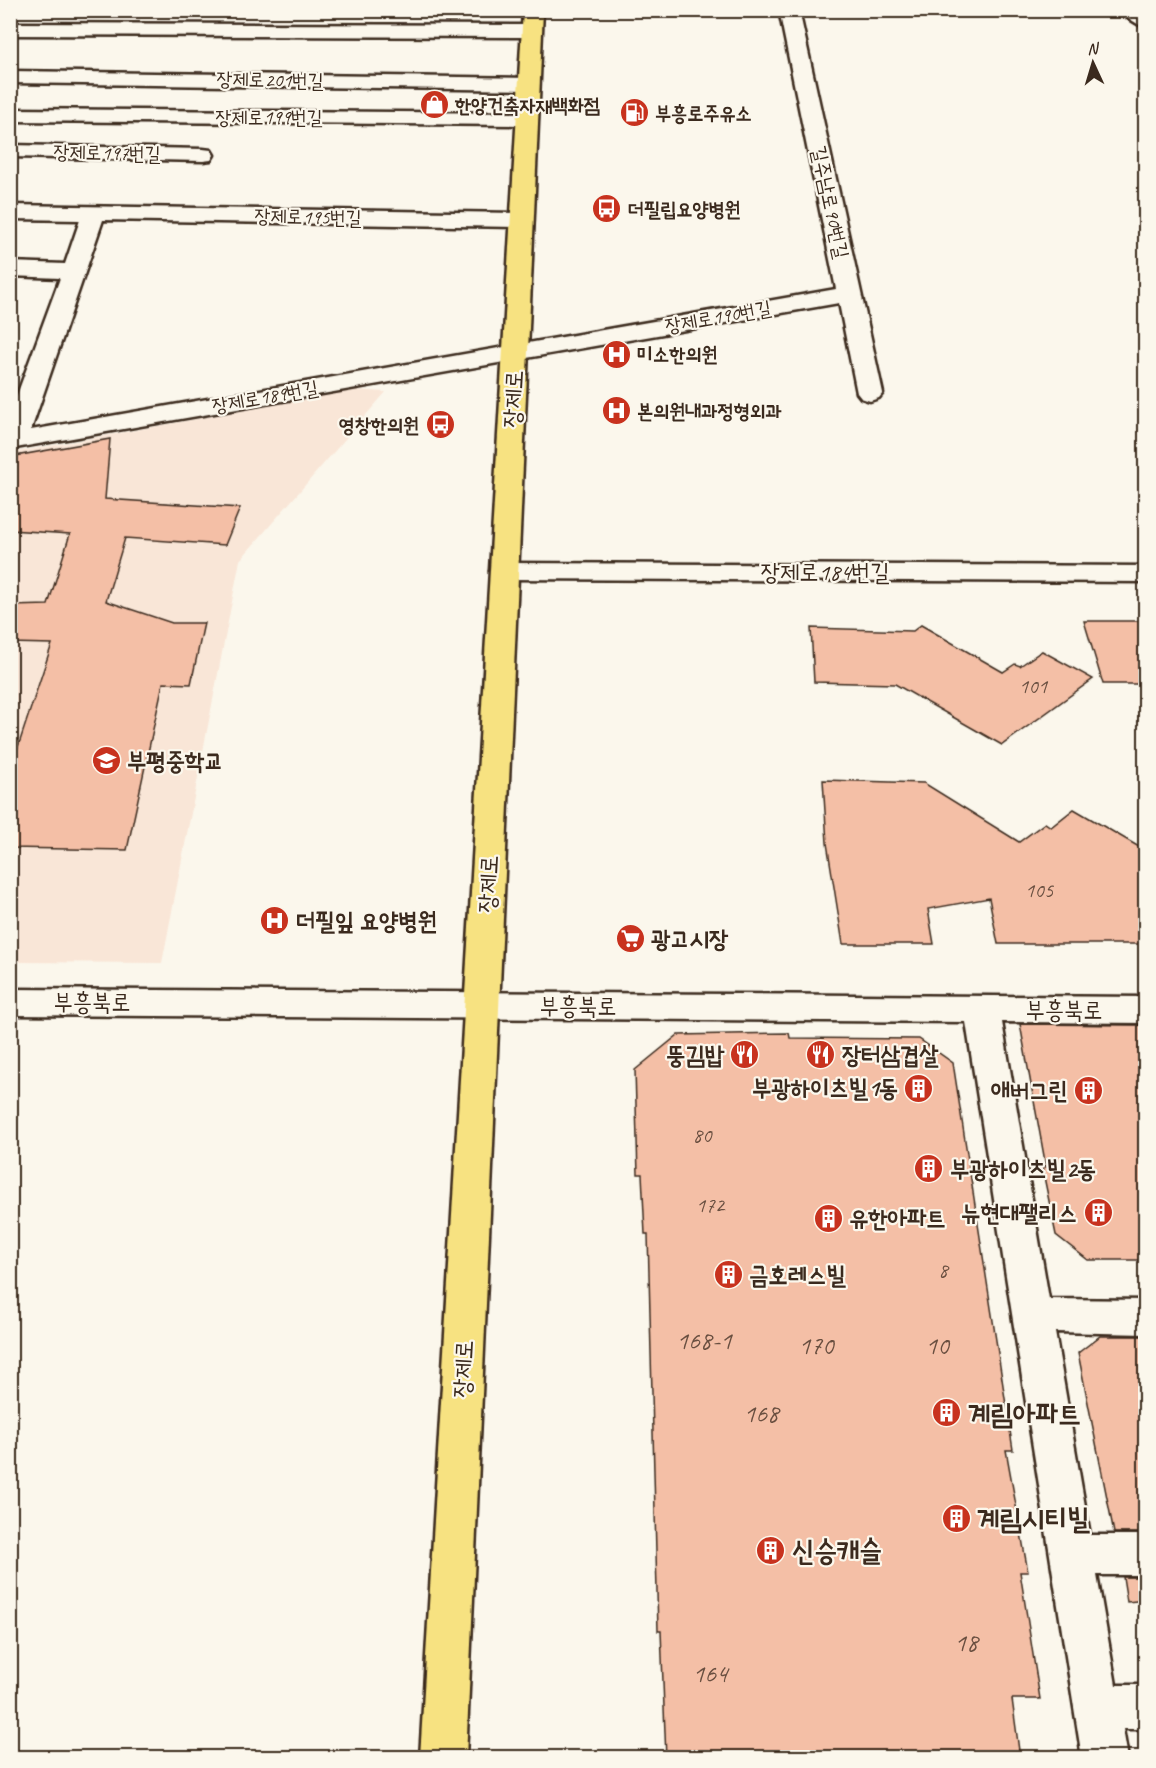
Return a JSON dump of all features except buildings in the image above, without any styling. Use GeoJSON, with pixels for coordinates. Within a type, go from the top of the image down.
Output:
{"type":"FeatureCollection","features":[{"type":"Feature","properties":{"kind":"main road","name":"장제로"},"geometry":{"type":"LineString","coordinates":[[443,1758],[532,21]]}},
{"type":"Feature","properties":{"kind":"street","name":"길주남로90번길"},"geometry":{"type":"LineString","coordinates":[[789,10],[870,393]]}},
{"type":"Feature","properties":{"kind":"street"},"geometry":{"type":"LineString","coordinates":[[1124,10],[1146,23]]}},
{"type":"Feature","properties":{"kind":"street"},"geometry":{"type":"LineString","coordinates":[[10,29],[532,21]]}},
{"type":"Feature","properties":{"kind":"street","name":"장제로201번길"},"geometry":{"type":"LineString","coordinates":[[10,77],[529,84]]}},
{"type":"Feature","properties":{"kind":"street","name":"장제로199번길"},"geometry":{"type":"LineString","coordinates":[[10,115],[527,119]]}},
{"type":"Feature","properties":{"kind":"street","name":"장제로197번길"},"geometry":{"type":"LineString","coordinates":[[10,151],[203,155]]}},
{"type":"Feature","properties":{"kind":"street","name":"장제로195번길"},"geometry":{"type":"LineString","coordinates":[[10,212],[522,220]]}},
{"type":"Feature","properties":{"kind":"street"},"geometry":{"type":"LineString","coordinates":[[10,269],[74,271],[94,213]]}},
{"type":"Feature","properties":{"kind":"street","name":"장제로189번길"},"geometry":{"type":"LineString","coordinates":[[74,271],[53,330],[22,384],[12,441],[515,353]]}},
{"type":"Feature","properties":{"kind":"street","name":"장제로190번길"},"geometry":{"type":"LineString","coordinates":[[515,353],[849,294]]}},
{"type":"Feature","properties":{"kind":"street","name":"장제로184번길"},"geometry":{"type":"LineString","coordinates":[[504,571],[1146,574]]}},
{"type":"Feature","properties":{"kind":"street","name":"부흥북로"},"geometry":{"type":"LineString","coordinates":[[10,1002],[1146,1010]]}},
{"type":"Feature","properties":{"kind":"street"},"geometry":{"type":"LineString","coordinates":[[982,1009],[1106,1758]]}},
{"type":"Feature","properties":{"kind":"street"},"geometry":{"type":"LineString","coordinates":[[1032,1314],[1146,1317]]}},
{"type":"Feature","properties":{"kind":"street"},"geometry":{"type":"LineString","coordinates":[[1072,1555],[1146,1555]]}},
{"type":"Feature","properties":{"kind":"street"},"geometry":{"type":"LineString","coordinates":[[1097,1707],[1146,1707]]}},
{"type":"Feature","properties":{"kind":"shaded area","name":"부평중학교"},"geometry":{"type":"Polygon","coordinates":[[[355,390],[386,392],[240,560],[162,963],[11,962],[11,453],[355,390]]]}},
{"type":"Feature","properties":{"kind":"place","name":"한양건축자재백화점"},"geometry":{"type":"Point","coordinates":[434,105]}},
{"type":"Feature","properties":{"kind":"place","name":"부흥로주유소"},"geometry":{"type":"Point","coordinates":[634,113]}},
{"type":"Feature","properties":{"kind":"place","name":"더필립요양병원"},"geometry":{"type":"Point","coordinates":[607,209]}},
{"type":"Feature","properties":{"kind":"place","name":"미소한의원"},"geometry":{"type":"Point","coordinates":[616,354]}},
{"type":"Feature","properties":{"kind":"place","name":"본의원내과정형외과"},"geometry":{"type":"Point","coordinates":[616,411]}},
{"type":"Feature","properties":{"kind":"place","name":"영창한의원"},"geometry":{"type":"Point","coordinates":[440,425]}},
{"type":"Feature","properties":{"kind":"place","name":"부평중학교"},"geometry":{"type":"Point","coordinates":[106,761]}},
{"type":"Feature","properties":{"kind":"place","name":"더필잎 요양병원"},"geometry":{"type":"Point","coordinates":[275,921]}},
{"type":"Feature","properties":{"kind":"place","name":"광고시장"},"geometry":{"type":"Point","coordinates":[630,939]}},
{"type":"Feature","properties":{"kind":"place","name":"뚱김밥"},"geometry":{"type":"Point","coordinates":[745,1055]}},
{"type":"Feature","properties":{"kind":"place","name":"장터삼겹살"},"geometry":{"type":"Point","coordinates":[821,1055]}},
{"type":"Feature","properties":{"kind":"place","name":"부광하이츠빌1동"},"geometry":{"type":"Point","coordinates":[919,1088]}},
{"type":"Feature","properties":{"kind":"place","name":"애버그린"},"geometry":{"type":"Point","coordinates":[1089,1090]}},
{"type":"Feature","properties":{"kind":"place","name":"부광하이츠빌2동"},"geometry":{"type":"Point","coordinates":[929,1169]}},
{"type":"Feature","properties":{"kind":"place","name":"뉴현대팰리스"},"geometry":{"type":"Point","coordinates":[1098,1213]}},
{"type":"Feature","properties":{"kind":"place","name":"유한아파트"},"geometry":{"type":"Point","coordinates":[828,1218]}},
{"type":"Feature","properties":{"kind":"place","name":"금호레스빌"},"geometry":{"type":"Point","coordinates":[728,1275]}},
{"type":"Feature","properties":{"kind":"place","name":"계림아파트"},"geometry":{"type":"Point","coordinates":[947,1413]}},
{"type":"Feature","properties":{"kind":"place","name":"계림시티빌"},"geometry":{"type":"Point","coordinates":[956,1518]}},
{"type":"Feature","properties":{"kind":"place","name":"신승캐슬"},"geometry":{"type":"Point","coordinates":[771,1550]}}]}
